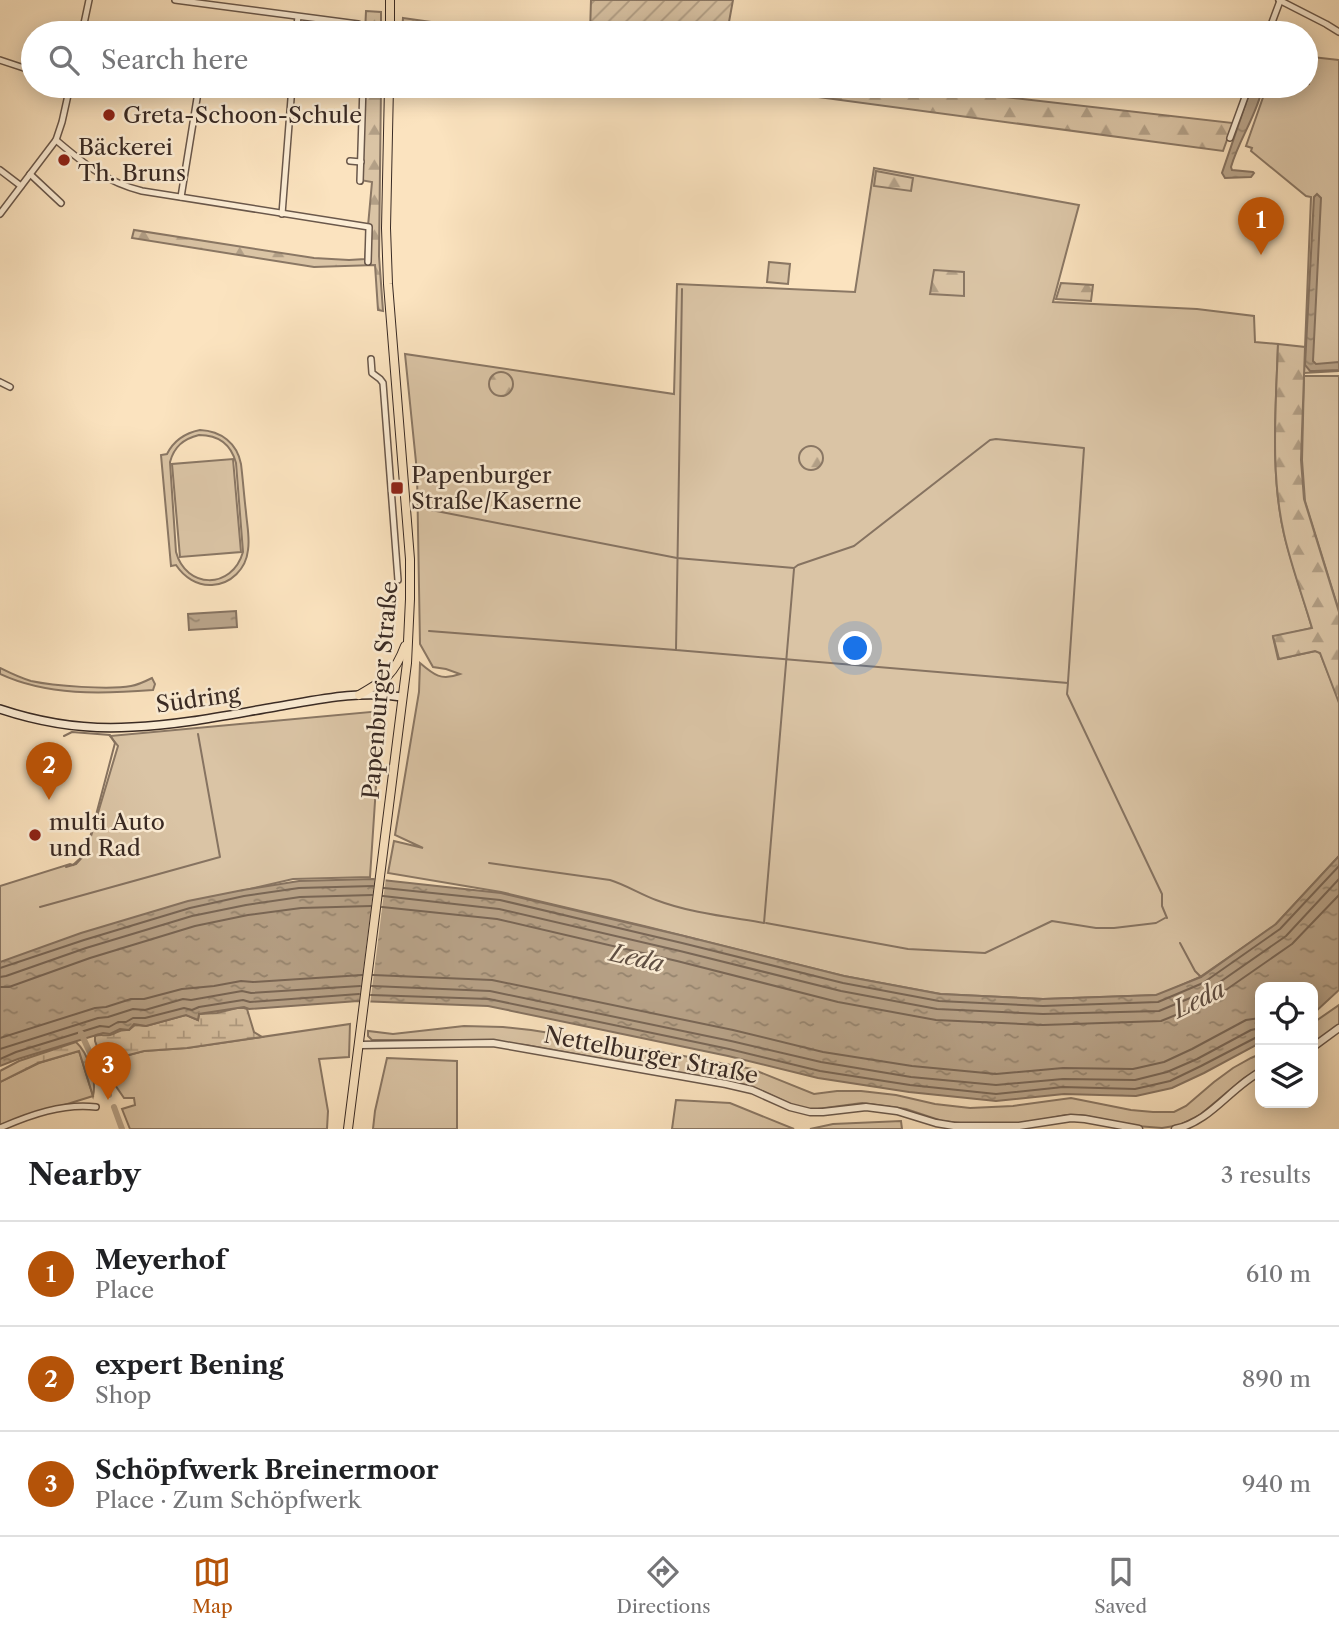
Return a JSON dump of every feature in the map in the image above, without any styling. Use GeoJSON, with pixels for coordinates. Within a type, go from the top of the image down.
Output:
{"type":"FeatureCollection","features":[{"type":"Feature","properties":{"kind":"main road"},"geometry":{"type":"LineString","coordinates":[[390,0],[390,21]]}},
{"type":"Feature","properties":{"kind":"main road","name":"Papenburger Straße"},"geometry":{"type":"LineString","coordinates":[[348,1129],[362,1032],[408,637],[410,559],[388,284],[386,228],[389,98]]}},
{"type":"Feature","properties":{"kind":"main road"},"geometry":{"type":"LineString","coordinates":[[359,695],[397,666],[408,637]]}},
{"type":"Feature","properties":{"kind":"main road","name":"Südring"},"geometry":{"type":"LineString","coordinates":[[0,709],[77,726],[130,727],[334,697],[402,697]]}},
{"type":"Feature","properties":{"kind":"street"},"geometry":{"type":"LineString","coordinates":[[85,21],[89,0]]}},
{"type":"Feature","properties":{"kind":"street"},"geometry":{"type":"LineString","coordinates":[[175,0],[333,21]]}},
{"type":"Feature","properties":{"kind":"street"},"geometry":{"type":"LineString","coordinates":[[1272,21],[1280,0],[1339,32]]}},
{"type":"Feature","properties":{"kind":"street"},"geometry":{"type":"LineString","coordinates":[[298,17],[298,21]]}},
{"type":"Feature","properties":{"kind":"street"},"geometry":{"type":"LineString","coordinates":[[0,60],[21,67]]}},
{"type":"Feature","properties":{"kind":"street"},"geometry":{"type":"LineString","coordinates":[[0,214],[56,140],[67,98]]}},
{"type":"Feature","properties":{"kind":"street"},"geometry":{"type":"LineString","coordinates":[[181,197],[197,98]]}},
{"type":"Feature","properties":{"kind":"street"},"geometry":{"type":"LineString","coordinates":[[282,214],[291,98]]}},
{"type":"Feature","properties":{"kind":"street"},"geometry":{"type":"LineString","coordinates":[[360,181],[363,98]]}},
{"type":"Feature","properties":{"kind":"street"},"geometry":{"type":"LineString","coordinates":[[1230,138],[1245,98]]}},
{"type":"Feature","properties":{"kind":"street"},"geometry":{"type":"LineString","coordinates":[[56,140],[88,166],[122,186],[369,228],[368,262]]}},
{"type":"Feature","properties":{"kind":"street"},"geometry":{"type":"LineString","coordinates":[[349,161],[361,162]]}},
{"type":"Feature","properties":{"kind":"street"},"geometry":{"type":"LineString","coordinates":[[0,170],[21,186]]}},
{"type":"Feature","properties":{"kind":"street"},"geometry":{"type":"LineString","coordinates":[[30,174],[61,202]]}},
{"type":"Feature","properties":{"kind":"street"},"geometry":{"type":"LineString","coordinates":[[371,359],[372,373],[383,383],[398,580]]}},
{"type":"Feature","properties":{"kind":"street"},"geometry":{"type":"LineString","coordinates":[[0,382],[10,387]]}},
{"type":"Feature","properties":{"kind":"street"},"geometry":{"type":"LineString","coordinates":[[1316,1045],[1339,1028]]}},
{"type":"Feature","properties":{"kind":"street","name":"Nettelburger Straße"},"geometry":{"type":"LineString","coordinates":[[360,1045],[493,1043],[726,1084],[752,1090],[790,1107],[810,1112],[866,1107],[897,1111],[954,1126],[1012,1127],[1071,1118],[1139,1129]]}},
{"type":"Feature","properties":{"kind":"street"},"geometry":{"type":"LineString","coordinates":[[1175,1129],[1200,1120],[1255,1075]]}},
{"type":"Feature","properties":{"kind":"street"},"geometry":{"type":"LineString","coordinates":[[0,1128],[53,1109],[81,1105],[96,1107]]}},
{"type":"Feature","properties":{"kind":"green space"},"geometry":{"type":"Polygon","coordinates":[[[591,0],[733,0],[729,21],[590,21],[591,0]]]}},
{"type":"Feature","properties":{"kind":"green space"},"geometry":{"type":"Polygon","coordinates":[[[366,11],[381,12],[381,21],[366,21],[366,11]]]}},
{"type":"Feature","properties":{"kind":"green space"},"geometry":{"type":"Polygon","coordinates":[[[403,18],[424,21],[403,21],[403,18]]]}},
{"type":"Feature","properties":{"kind":"green space"},"geometry":{"type":"Polygon","coordinates":[[[1318,58],[1339,60],[1339,371],[1304,373],[1311,197],[1306,196],[1251,151],[1252,148],[1246,146],[1263,98],[1318,98],[1318,58]]]}},
{"type":"Feature","properties":{"kind":"green space"},"geometry":{"type":"Polygon","coordinates":[[[363,98],[381,98],[379,256],[383,311],[378,310],[375,265],[314,267],[132,238],[134,230],[314,258],[365,259],[372,182],[360,180],[363,98]]]}},
{"type":"Feature","properties":{"kind":"green space"},"geometry":{"type":"Polygon","coordinates":[[[826,98],[1014,98],[1233,123],[1223,151],[826,98]]]}},
{"type":"Feature","properties":{"kind":"green space"},"geometry":{"type":"Polygon","coordinates":[[[874,168],[1079,205],[1053,302],[1197,309],[1254,316],[1255,342],[1278,344],[1275,439],[1277,488],[1287,546],[1312,628],[1273,637],[1278,659],[1316,651],[1320,653],[1339,701],[1339,856],[1274,926],[1200,977],[1159,995],[1043,999],[941,994],[844,976],[501,892],[388,873],[394,841],[423,848],[395,835],[419,692],[420,663],[438,676],[460,674],[433,667],[420,644],[417,472],[405,354],[674,394],[677,284],[855,292],[874,168]]]}},
{"type":"Feature","properties":{"kind":"green space"},"geometry":{"type":"Polygon","coordinates":[[[876,171],[913,178],[911,191],[874,186],[876,171]]]}},
{"type":"Feature","properties":{"kind":"green space"},"geometry":{"type":"Polygon","coordinates":[[[769,262],[790,264],[788,284],[767,282],[769,262]]]}},
{"type":"Feature","properties":{"kind":"green space"},"geometry":{"type":"Polygon","coordinates":[[[934,270],[964,272],[964,296],[930,294],[934,270]]]}},
{"type":"Feature","properties":{"kind":"green space"},"geometry":{"type":"Polygon","coordinates":[[[1061,283],[1093,285],[1091,301],[1056,299],[1061,283]]]}},
{"type":"Feature","properties":{"kind":"green space"},"geometry":{"type":"Polygon","coordinates":[[[1278,344],[1305,347],[1301,460],[1304,499],[1339,612],[1339,703],[1320,653],[1315,651],[1279,659],[1273,636],[1312,628],[1284,534],[1277,487],[1275,439],[1278,344]]]}},
{"type":"Feature","properties":{"kind":"green space"},"geometry":{"type":"Polygon","coordinates":[[[501,372],[509,376],[513,384],[509,392],[501,396],[493,392],[489,384],[493,376],[501,372]]]}},
{"type":"Feature","properties":{"kind":"green space"},"geometry":{"type":"Polygon","coordinates":[[[1304,376],[1339,376],[1339,611],[1305,501],[1302,460],[1304,376]]]}},
{"type":"Feature","properties":{"kind":"green space"},"geometry":{"type":"Polygon","coordinates":[[[200,430],[221,436],[236,450],[242,470],[249,536],[247,557],[241,569],[225,582],[212,585],[196,582],[176,565],[171,566],[161,455],[167,454],[185,435],[200,430]],[[206,435],[184,441],[174,452],[170,462],[176,552],[189,573],[209,580],[229,573],[243,552],[234,456],[223,442],[206,435]]]}},
{"type":"Feature","properties":{"kind":"green space"},"geometry":{"type":"Polygon","coordinates":[[[811,446],[820,449],[823,458],[820,467],[811,470],[802,467],[799,458],[802,449],[811,446]]]}},
{"type":"Feature","properties":{"kind":"green space"},"geometry":{"type":"Polygon","coordinates":[[[233,459],[241,552],[180,557],[172,464],[233,459]]]}},
{"type":"Feature","properties":{"kind":"green space"},"geometry":{"type":"Polygon","coordinates":[[[0,668],[27,680],[53,684],[121,687],[136,685],[152,678],[155,684],[153,690],[75,692],[18,681],[0,674],[0,668]]]}},
{"type":"Feature","properties":{"kind":"green space"},"geometry":{"type":"Polygon","coordinates":[[[381,711],[370,877],[293,879],[207,899],[0,967],[0,886],[73,865],[86,853],[118,746],[110,736],[381,711]]]}},
{"type":"Feature","properties":{"kind":"green space"},"geometry":{"type":"Polygon","coordinates":[[[1339,1005],[1339,1025],[1318,1040],[1318,1020],[1339,1005]]]}},
{"type":"Feature","properties":{"kind":"green space"},"geometry":{"type":"Polygon","coordinates":[[[247,1009],[254,1032],[262,1037],[144,1051],[125,1056],[109,1070],[111,1079],[107,1074],[95,1036],[110,1035],[129,1030],[135,1025],[146,1026],[186,1015],[198,1020],[199,1014],[247,1009]]]}},
{"type":"Feature","properties":{"kind":"green space"},"geometry":{"type":"Polygon","coordinates":[[[350,1024],[349,1057],[319,1059],[328,1111],[327,1129],[130,1129],[122,1109],[135,1105],[134,1098],[124,1098],[111,1079],[109,1070],[125,1056],[144,1051],[187,1048],[350,1024]]]}},
{"type":"Feature","properties":{"kind":"green space"},"geometry":{"type":"Polygon","coordinates":[[[464,1026],[531,1030],[752,1069],[814,1094],[861,1091],[970,1108],[1013,1106],[1071,1098],[1131,1110],[1174,1112],[1186,1106],[1233,1068],[1255,1056],[1255,1072],[1200,1115],[1180,1125],[1162,1128],[1137,1126],[1081,1115],[1066,1115],[1016,1125],[969,1124],[942,1121],[906,1109],[862,1103],[810,1110],[797,1107],[751,1086],[526,1045],[466,1040],[372,1040],[368,1031],[393,1034],[464,1026]]]}},
{"type":"Feature","properties":{"kind":"green space"},"geometry":{"type":"Polygon","coordinates":[[[76,1042],[90,1067],[94,1082],[93,1096],[79,1051],[38,1063],[0,1082],[0,1071],[19,1061],[76,1042]]]}},
{"type":"Feature","properties":{"kind":"green space"},"geometry":{"type":"Polygon","coordinates":[[[79,1051],[93,1096],[0,1125],[0,1082],[39,1063],[79,1051]]]}},
{"type":"Feature","properties":{"kind":"green space"},"geometry":{"type":"Polygon","coordinates":[[[387,1058],[457,1061],[457,1129],[373,1129],[387,1058]]]}},
{"type":"Feature","properties":{"kind":"green space"},"geometry":{"type":"Polygon","coordinates":[[[676,1100],[730,1103],[794,1129],[672,1129],[676,1100]]]}},
{"type":"Feature","properties":{"kind":"green space"},"geometry":{"type":"Polygon","coordinates":[[[901,1121],[902,1129],[810,1129],[833,1124],[901,1121]]]}},
{"type":"Feature","properties":{"kind":"water"},"geometry":{"type":"Polygon","coordinates":[[[1248,98],[1260,98],[1231,167],[1232,170],[1254,173],[1251,177],[1225,178],[1222,173],[1248,98]]]}},
{"type":"Feature","properties":{"kind":"water"},"geometry":{"type":"Polygon","coordinates":[[[1317,194],[1321,198],[1313,361],[1316,364],[1339,362],[1339,370],[1310,371],[1305,365],[1314,197],[1317,194]]]}},
{"type":"Feature","properties":{"kind":"water"},"geometry":{"type":"Polygon","coordinates":[[[236,611],[237,627],[189,630],[188,614],[236,611]]]}},
{"type":"Feature","properties":{"kind":"water","name":"Leda"},"geometry":{"type":"Polygon","coordinates":[[[1339,856],[1339,990],[1318,1009],[1318,982],[1255,982],[1255,1046],[1172,1088],[1136,1096],[1064,1094],[996,1101],[909,1092],[818,1078],[728,1056],[488,1006],[358,1001],[249,1009],[244,1007],[199,1014],[198,1020],[186,1015],[146,1026],[134,1024],[129,1030],[103,1033],[0,1066],[0,962],[81,933],[188,901],[299,881],[373,879],[501,893],[844,976],[940,994],[1043,999],[1156,995],[1201,977],[1276,924],[1339,856]]]}},
{"type":"Feature","properties":{"kind":"pier"},"geometry":{"type":"Polygon","coordinates":[[[375,876],[386,877],[370,1005],[359,1005],[375,876]]]}},
{"type":"Feature","properties":{"kind":"waterway"},"geometry":{"type":"LineString","coordinates":[[682,289],[676,650],[1068,683],[1067,694],[1162,894],[1162,906],[1167,918]]}},
{"type":"Feature","properties":{"kind":"waterway"},"geometry":{"type":"LineString","coordinates":[[426,509],[677,558],[794,568],[854,546],[990,440],[1084,448],[1068,682]]}},
{"type":"Feature","properties":{"kind":"waterway"},"geometry":{"type":"LineString","coordinates":[[489,863],[610,880],[682,908],[764,923],[794,569]]}},
{"type":"Feature","properties":{"kind":"waterway"},"geometry":{"type":"LineString","coordinates":[[429,631],[676,650]]}},
{"type":"Feature","properties":{"kind":"waterway"},"geometry":{"type":"LineString","coordinates":[[64,736],[72,732],[110,735],[115,743],[86,853],[76,864],[66,867]]}},
{"type":"Feature","properties":{"kind":"waterway"},"geometry":{"type":"LineString","coordinates":[[40,907],[220,857],[198,734]]}},
{"type":"Feature","properties":{"kind":"waterway"},"geometry":{"type":"LineString","coordinates":[[766,923],[908,949],[985,953],[1052,921],[1114,928],[1156,923],[1165,918]]}},
{"type":"Feature","properties":{"kind":"waterway","name":"Leda"},"geometry":{"type":"LineString","coordinates":[[1180,943],[1201,977]]}},
{"type":"Feature","properties":{"kind":"waterway"},"geometry":{"type":"LineString","coordinates":[[81,1033],[109,1095]]}},
{"type":"Feature","properties":{"kind":"waterway"},"geometry":{"type":"LineString","coordinates":[[114,1107],[122,1129]]}},
{"type":"Feature","properties":{"kind":"place","name":"Greta-Schoon-Schule"},"geometry":{"type":"Point","coordinates":[109,115]}},
{"type":"Feature","properties":{"kind":"place","name":"Bäckerei Th. Bruns"},"geometry":{"type":"Point","coordinates":[64,160]}},
{"type":"Feature","properties":{"kind":"place","name":"Meyerhof"},"geometry":{"type":"Point","coordinates":[1261,255]}},
{"type":"Feature","properties":{"kind":"place","name":"Papenburger Straße/Kaserne"},"geometry":{"type":"Point","coordinates":[397,488]}},
{"type":"Feature","properties":{"kind":"place","name":"expert Bening"},"geometry":{"type":"Point","coordinates":[49,800]}},
{"type":"Feature","properties":{"kind":"place","name":"multi Auto und Rad"},"geometry":{"type":"Point","coordinates":[35,835]}},
{"type":"Feature","properties":{"kind":"place","name":"Schöpfwerk Breinermoor"},"geometry":{"type":"Point","coordinates":[108,1100]}}]}
